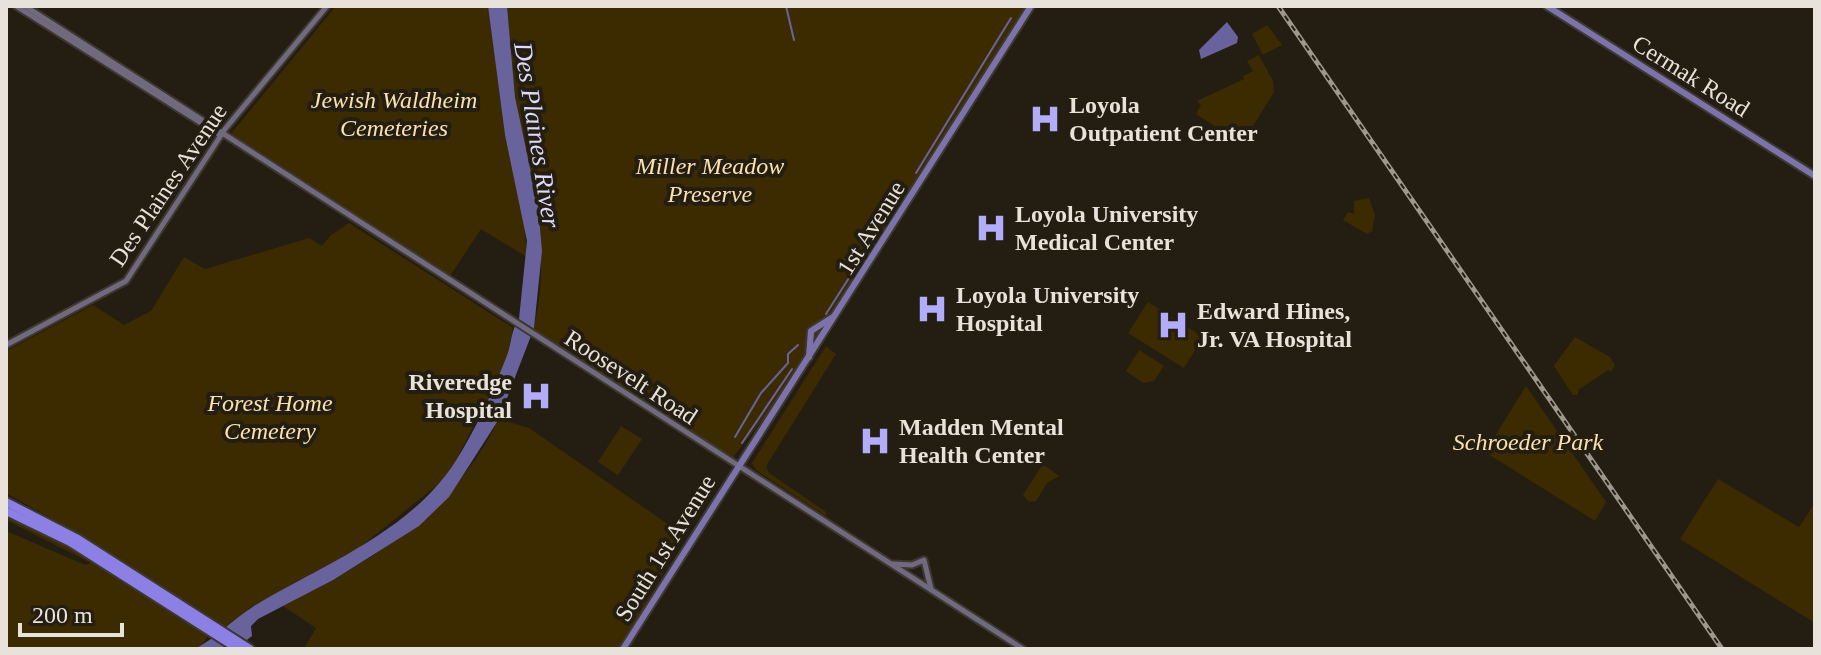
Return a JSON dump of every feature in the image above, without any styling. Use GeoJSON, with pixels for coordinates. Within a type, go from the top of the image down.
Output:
{"type":"FeatureCollection","features":[{"type":"Feature","properties":{"kind":"highway"},"geometry":{"type":"LineString","coordinates":[[6,495],[27,511]]}},
{"type":"Feature","properties":{"kind":"highway"},"geometry":{"type":"LineString","coordinates":[[6,502],[78,539],[239,647],[250,649]]}},
{"type":"Feature","properties":{"kind":"highway"},"geometry":{"type":"LineString","coordinates":[[6,511],[70,542],[214,629]]}},
{"type":"Feature","properties":{"kind":"main road","name":"Roosevelt Road"},"geometry":{"type":"LineString","coordinates":[[16,6],[214,134],[221,135]]}},
{"type":"Feature","properties":{"kind":"main road","name":"Roosevelt Road"},"geometry":{"type":"LineString","coordinates":[[25,6],[1023,649]]}},
{"type":"Feature","properties":{"kind":"main road","name":"Des Plaines Avenue"},"geometry":{"type":"LineString","coordinates":[[6,345],[123,284],[221,135],[327,6]]}},
{"type":"Feature","properties":{"kind":"main road","name":"1st Avenue"},"geometry":{"type":"LineString","coordinates":[[738,467],[1031,6]]}},
{"type":"Feature","properties":{"kind":"main road","name":"Cermak Road"},"geometry":{"type":"LineString","coordinates":[[1547,6],[1815,176]]}},
{"type":"Feature","properties":{"kind":"main road"},"geometry":{"type":"LineString","coordinates":[[808,361],[811,331],[839,312]]}},
{"type":"Feature","properties":{"kind":"main road","name":"South 1st Avenue"},"geometry":{"type":"LineString","coordinates":[[623,649],[738,467]]}},
{"type":"Feature","properties":{"kind":"main road"},"geometry":{"type":"LineString","coordinates":[[890,564],[912,565],[924,560],[931,590]]}},
{"type":"Feature","properties":{"kind":"green space","name":"Jewish Waldheim Cemeteries"},"geometry":{"type":"Polygon","coordinates":[[[336,6],[488,6],[505,135],[523,211],[527,257],[481,229],[450,276],[230,135],[336,6]]]}},
{"type":"Feature","properties":{"kind":"green space","name":"Miller Meadow Preserve"},"geometry":{"type":"Polygon","coordinates":[[[507,6],[1026,6],[772,408],[733,457],[533,331],[541,277],[541,253],[518,114],[507,6]]]}},
{"type":"Feature","properties":{"kind":"green space"},"geometry":{"type":"Polygon","coordinates":[[[1267,25],[1282,45],[1263,55],[1252,34],[1267,25]]]}},
{"type":"Feature","properties":{"kind":"green space"},"geometry":{"type":"Polygon","coordinates":[[[1259,55],[1273,81],[1274,92],[1242,144],[1196,114],[1201,105],[1197,101],[1244,79],[1243,76],[1253,71],[1247,61],[1259,55]]]}},
{"type":"Feature","properties":{"kind":"green space"},"geometry":{"type":"Polygon","coordinates":[[[1369,198],[1375,215],[1372,231],[1367,234],[1343,220],[1348,212],[1354,214],[1354,201],[1369,198]]]}},
{"type":"Feature","properties":{"kind":"green space","name":"Forest Home Cemetery"},"geometry":{"type":"Polygon","coordinates":[[[349,223],[513,328],[508,354],[493,389],[455,462],[441,482],[359,548],[250,608],[226,627],[86,538],[6,493],[6,351],[93,305],[124,325],[151,311],[184,257],[205,269],[309,238],[322,246],[330,236],[349,223]]]}},
{"type":"Feature","properties":{"kind":"green space"},"geometry":{"type":"Polygon","coordinates":[[[1148,302],[1203,337],[1184,368],[1128,333],[1148,302]]]}},
{"type":"Feature","properties":{"kind":"green space"},"geometry":{"type":"Polygon","coordinates":[[[1575,337],[1610,357],[1615,365],[1611,372],[1608,370],[1578,390],[1578,395],[1573,395],[1554,366],[1575,337]]]}},
{"type":"Feature","properties":{"kind":"green space"},"geometry":{"type":"Polygon","coordinates":[[[826,346],[836,354],[766,466],[769,473],[826,512],[826,516],[756,470],[752,463],[826,346]]]}},
{"type":"Feature","properties":{"kind":"green space"},"geometry":{"type":"Polygon","coordinates":[[[1139,350],[1164,366],[1154,381],[1143,383],[1126,371],[1139,350]]]}},
{"type":"Feature","properties":{"kind":"green space","name":"Schroeder Park"},"geometry":{"type":"Polygon","coordinates":[[[1526,386],[1606,502],[1595,521],[1485,452],[1526,386]]]}},
{"type":"Feature","properties":{"kind":"green space"},"geometry":{"type":"Polygon","coordinates":[[[499,419],[529,428],[685,536],[619,649],[304,649],[316,628],[283,606],[349,570],[408,531],[458,482],[480,453],[499,419]]]}},
{"type":"Feature","properties":{"kind":"green space"},"geometry":{"type":"Polygon","coordinates":[[[621,426],[642,439],[618,475],[598,462],[621,426]]]}},
{"type":"Feature","properties":{"kind":"green space"},"geometry":{"type":"Polygon","coordinates":[[[1043,464],[1059,476],[1047,483],[1036,501],[1029,502],[1023,495],[1043,464]]]}},
{"type":"Feature","properties":{"kind":"green space"},"geometry":{"type":"Polygon","coordinates":[[[1718,479],[1799,527],[1815,503],[1815,623],[1680,539],[1718,479]]]}},
{"type":"Feature","properties":{"kind":"green space"},"geometry":{"type":"Polygon","coordinates":[[[6,516],[64,544],[208,635],[203,645],[195,649],[6,649],[6,531],[85,565],[91,563],[6,520],[6,516]]]}},
{"type":"Feature","properties":{"kind":"shaded area"},"geometry":{"type":"Polygon","coordinates":[[[488,6],[507,6],[515,97],[538,206],[542,251],[534,328],[499,419],[449,497],[419,526],[333,580],[258,619],[251,626],[252,636],[235,649],[195,649],[254,606],[363,545],[414,508],[436,487],[455,462],[489,398],[519,319],[527,241],[505,135],[488,6]]]}},
{"type":"Feature","properties":{"kind":"shaded area"},"geometry":{"type":"Polygon","coordinates":[[[1227,22],[1238,37],[1237,43],[1201,59],[1199,50],[1227,22]]]}},
{"type":"Feature","properties":{"kind":"waterway"},"geometry":{"type":"LineString","coordinates":[[786,6],[794,40]]}},
{"type":"Feature","properties":{"kind":"waterway"},"geometry":{"type":"LineString","coordinates":[[916,173],[1011,18]]}},
{"type":"Feature","properties":{"kind":"waterway"},"geometry":{"type":"LineString","coordinates":[[826,314],[905,190]]}},
{"type":"Feature","properties":{"kind":"waterway"},"geometry":{"type":"LineString","coordinates":[[877,208],[889,215]]}},
{"type":"Feature","properties":{"kind":"waterway"},"geometry":{"type":"LineString","coordinates":[[845,260],[854,266]]}},
{"type":"Feature","properties":{"kind":"waterway"},"geometry":{"type":"LineString","coordinates":[[735,437],[761,393],[788,363],[788,354],[798,345]]}},
{"type":"Feature","properties":{"kind":"waterway"},"geometry":{"type":"LineString","coordinates":[[742,443],[792,369]]}},
{"type":"Feature","properties":{"kind":"railway"},"geometry":{"type":"LineString","coordinates":[[1278,6],[1722,649]]}},
{"type":"Feature","properties":{"kind":"place","name":"Loyola Outpatient Center"},"geometry":{"type":"Point","coordinates":[1045,119]}},
{"type":"Feature","properties":{"kind":"place","name":"Loyola University Medical Center"},"geometry":{"type":"Point","coordinates":[991,228]}},
{"type":"Feature","properties":{"kind":"place","name":"Loyola University Hospital"},"geometry":{"type":"Point","coordinates":[932,309]}},
{"type":"Feature","properties":{"kind":"place","name":"Edward Hines, Jr. VA Hospital"},"geometry":{"type":"Point","coordinates":[1173,325]}},
{"type":"Feature","properties":{"kind":"place","name":"Riveredge Hospital"},"geometry":{"type":"Point","coordinates":[536,396]}},
{"type":"Feature","properties":{"kind":"place","name":"Madden Mental Health Center"},"geometry":{"type":"Point","coordinates":[875,441]}},
{"type":"Feature","properties":{"kind":"water label","name":"Des Plaines River"},"geometry":{"type":"Point","coordinates":[537,135]}}]}
